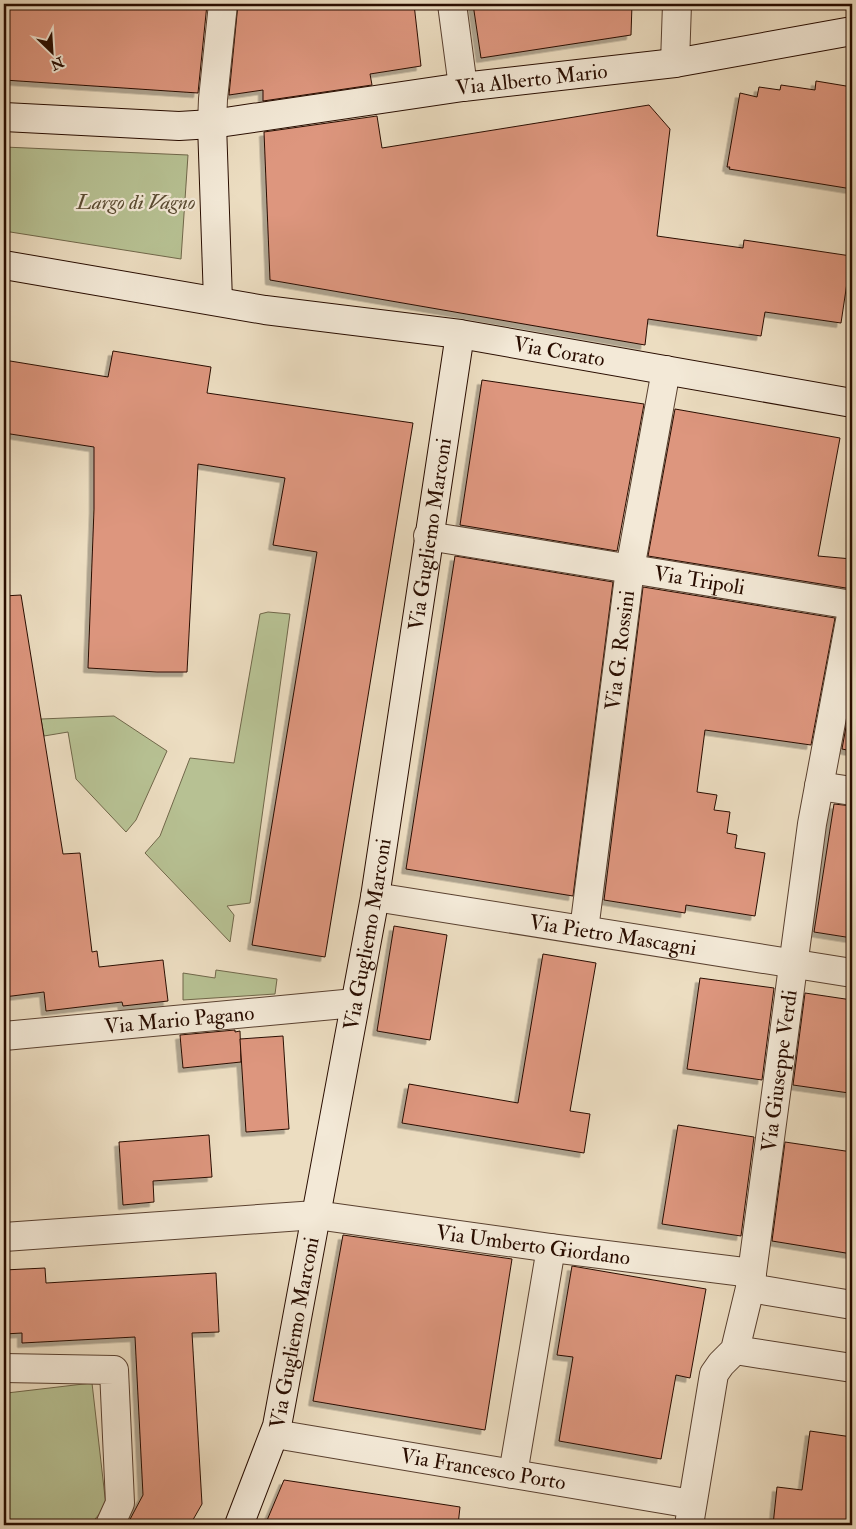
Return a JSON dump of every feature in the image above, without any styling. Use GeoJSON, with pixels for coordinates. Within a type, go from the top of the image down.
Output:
{"type":"FeatureCollection","features":[{"type":"Feature","properties":{"kind":"street"},"geometry":{"type":"LineString","coordinates":[[218,302],[212,124],[223,4]]}},
{"type":"Feature","properties":{"kind":"street"},"geometry":{"type":"LineString","coordinates":[[452,4],[463,87]]}},
{"type":"Feature","properties":{"kind":"street"},"geometry":{"type":"LineString","coordinates":[[674,63],[677,4]]}},
{"type":"Feature","properties":{"kind":"street","name":"Via Alberto Mario"},"geometry":{"type":"LineString","coordinates":[[4,117],[179,126],[212,124],[463,87],[674,63],[852,31]]}},
{"type":"Feature","properties":{"kind":"street","name":"Via Corato"},"geometry":{"type":"LineString","coordinates":[[4,265],[265,310],[460,334],[852,403]]}},
{"type":"Feature","properties":{"kind":"street","name":"Via Gugliemo Marconi"},"geometry":{"type":"LineString","coordinates":[[239,1525],[278,1426],[375,897],[460,334]]}},
{"type":"Feature","properties":{"kind":"street","name":"Via G. Rossini"},"geometry":{"type":"LineString","coordinates":[[584,930],[630,569],[666,370]]}},
{"type":"Feature","properties":{"kind":"street","name":"Via Tripoli"},"geometry":{"type":"LineString","coordinates":[[428,536],[852,605]]}},
{"type":"Feature","properties":{"kind":"street","name":"Via Giuseppe Verdi"},"geometry":{"type":"LineString","coordinates":[[691,1514],[714,1374],[735,1350],[751,1281],[812,824],[852,610]]}},
{"type":"Feature","properties":{"kind":"street"},"geometry":{"type":"LineString","coordinates":[[819,786],[852,791]]}},
{"type":"Feature","properties":{"kind":"street","name":"Via Pietro Mascagni"},"geometry":{"type":"LineString","coordinates":[[375,897],[852,974]]}},
{"type":"Feature","properties":{"kind":"street","name":"Via Mario Pagano"},"geometry":{"type":"LineString","coordinates":[[4,1036],[355,1003]]}},
{"type":"Feature","properties":{"kind":"street","name":"Via Umberto Giordano"},"geometry":{"type":"LineString","coordinates":[[4,1237],[316,1215],[551,1248],[751,1281],[852,1305]]}},
{"type":"Feature","properties":{"kind":"street"},"geometry":{"type":"LineString","coordinates":[[513,1474],[551,1248]]}},
{"type":"Feature","properties":{"kind":"street"},"geometry":{"type":"LineString","coordinates":[[735,1350],[852,1368]]}},
{"type":"Feature","properties":{"kind":"street"},"geometry":{"type":"LineString","coordinates":[[4,1368],[114,1370],[120,1503],[110,1525]]}},
{"type":"Feature","properties":{"kind":"street","name":"Via Francesco Porto"},"geometry":{"type":"LineString","coordinates":[[275,1434],[513,1474],[691,1514]]}},
{"type":"Feature","properties":{"kind":"green space","name":"Largo di Vagno"},"geometry":{"type":"Polygon","coordinates":[[[4,147],[188,155],[181,259],[4,231],[4,147]]]}},
{"type":"Feature","properties":{"kind":"green space"},"geometry":{"type":"Polygon","coordinates":[[[268,612],[290,614],[250,903],[227,906],[234,915],[230,942],[145,853],[160,836],[190,758],[234,763],[260,614],[268,612]]]}},
{"type":"Feature","properties":{"kind":"green space"},"geometry":{"type":"Polygon","coordinates":[[[114,716],[167,751],[136,820],[126,832],[76,779],[68,732],[44,736],[41,719],[114,716]]]}},
{"type":"Feature","properties":{"kind":"green space"},"geometry":{"type":"Polygon","coordinates":[[[216,970],[277,979],[275,994],[183,1000],[183,973],[215,978],[216,970]]]}},
{"type":"Feature","properties":{"kind":"green space"},"geometry":{"type":"Polygon","coordinates":[[[92,1383],[106,1506],[90,1525],[21,1525],[4,1517],[4,1400],[7,1393],[92,1383]]]}},
{"type":"Feature","properties":{"kind":"building"},"geometry":{"type":"Polygon","coordinates":[[[4,4],[207,4],[198,93],[4,80],[4,4]]]}},
{"type":"Feature","properties":{"kind":"building"},"geometry":{"type":"Polygon","coordinates":[[[238,4],[414,4],[421,66],[370,74],[372,85],[263,101],[263,90],[229,95],[238,4]]]}},
{"type":"Feature","properties":{"kind":"building"},"geometry":{"type":"Polygon","coordinates":[[[473,4],[632,4],[631,35],[481,58],[473,4]]]}},
{"type":"Feature","properties":{"kind":"building"},"geometry":{"type":"Polygon","coordinates":[[[816,81],[852,87],[852,189],[729,169],[730,167],[727,167],[740,93],[757,97],[759,87],[780,90],[781,85],[815,90],[816,81]]]}},
{"type":"Feature","properties":{"kind":"building"},"geometry":{"type":"Polygon","coordinates":[[[649,105],[670,129],[657,236],[743,248],[744,240],[851,256],[841,323],[765,312],[761,336],[648,319],[645,345],[270,280],[264,132],[377,116],[382,148],[649,105]]]}},
{"type":"Feature","properties":{"kind":"building"},"geometry":{"type":"Polygon","coordinates":[[[113,351],[211,367],[207,393],[413,423],[325,957],[252,945],[317,552],[273,545],[285,478],[198,464],[187,672],[88,668],[94,509],[94,447],[4,433],[4,360],[108,377],[113,351]]]}},
{"type":"Feature","properties":{"kind":"building"},"geometry":{"type":"Polygon","coordinates":[[[482,380],[644,404],[617,551],[460,525],[482,380]]]}},
{"type":"Feature","properties":{"kind":"building"},"geometry":{"type":"Polygon","coordinates":[[[675,409],[840,438],[818,556],[852,559],[852,589],[648,556],[675,409]]]}},
{"type":"Feature","properties":{"kind":"building"},"geometry":{"type":"Polygon","coordinates":[[[455,556],[613,582],[573,896],[406,869],[455,556]]]}},
{"type":"Feature","properties":{"kind":"building"},"geometry":{"type":"Polygon","coordinates":[[[643,587],[835,618],[811,745],[705,730],[697,792],[717,795],[714,810],[730,812],[727,833],[737,835],[735,848],[765,853],[755,916],[686,905],[685,913],[604,900],[643,587]]]}},
{"type":"Feature","properties":{"kind":"building"},"geometry":{"type":"Polygon","coordinates":[[[21,595],[63,854],[80,853],[92,952],[97,951],[99,967],[163,960],[168,1001],[123,1006],[122,1002],[46,1011],[44,992],[4,997],[4,596],[21,595]]]}},
{"type":"Feature","properties":{"kind":"building"},"geometry":{"type":"Polygon","coordinates":[[[852,694],[852,751],[842,749],[852,694]]]}},
{"type":"Feature","properties":{"kind":"building"},"geometry":{"type":"Polygon","coordinates":[[[834,804],[852,806],[852,938],[814,932],[834,804]]]}},
{"type":"Feature","properties":{"kind":"building"},"geometry":{"type":"Polygon","coordinates":[[[394,926],[447,935],[430,1040],[377,1031],[394,926]]]}},
{"type":"Feature","properties":{"kind":"building"},"geometry":{"type":"Polygon","coordinates":[[[543,954],[596,963],[570,1111],[590,1114],[584,1153],[402,1123],[409,1084],[518,1103],[543,954]]]}},
{"type":"Feature","properties":{"kind":"building"},"geometry":{"type":"Polygon","coordinates":[[[700,978],[774,988],[762,1080],[687,1069],[700,978]]]}},
{"type":"Feature","properties":{"kind":"building"},"geometry":{"type":"Polygon","coordinates":[[[805,993],[852,1000],[852,1074],[849,1093],[793,1085],[805,993]]]}},
{"type":"Feature","properties":{"kind":"building"},"geometry":{"type":"Polygon","coordinates":[[[235,1030],[235,1032],[240,1031],[241,1062],[183,1068],[180,1035],[235,1030]]]}},
{"type":"Feature","properties":{"kind":"building"},"geometry":{"type":"Polygon","coordinates":[[[283,1036],[289,1129],[246,1132],[240,1039],[283,1036]]]}},
{"type":"Feature","properties":{"kind":"building"},"geometry":{"type":"Polygon","coordinates":[[[678,1125],[754,1137],[741,1236],[662,1224],[678,1125]]]}},
{"type":"Feature","properties":{"kind":"building"},"geometry":{"type":"Polygon","coordinates":[[[209,1135],[212,1177],[153,1181],[154,1202],[123,1205],[119,1142],[209,1135]]]}},
{"type":"Feature","properties":{"kind":"building"},"geometry":{"type":"Polygon","coordinates":[[[785,1142],[852,1152],[852,1254],[772,1241],[785,1142]]]}},
{"type":"Feature","properties":{"kind":"building"},"geometry":{"type":"Polygon","coordinates":[[[343,1235],[512,1259],[485,1430],[313,1401],[343,1235]]]}},
{"type":"Feature","properties":{"kind":"building"},"geometry":{"type":"Polygon","coordinates":[[[572,1266],[706,1289],[690,1378],[676,1375],[661,1459],[559,1441],[573,1357],[557,1355],[572,1266]]]}},
{"type":"Feature","properties":{"kind":"building"},"geometry":{"type":"Polygon","coordinates":[[[45,1268],[46,1283],[216,1273],[219,1332],[192,1333],[202,1504],[190,1525],[127,1525],[143,1495],[135,1337],[22,1343],[22,1333],[4,1334],[4,1270],[45,1268]]]}},
{"type":"Feature","properties":{"kind":"building"},"geometry":{"type":"Polygon","coordinates":[[[810,1431],[852,1437],[852,1501],[850,1500],[846,1525],[773,1525],[777,1487],[802,1490],[810,1431]]]}},
{"type":"Feature","properties":{"kind":"building"},"geometry":{"type":"Polygon","coordinates":[[[284,1480],[460,1507],[458,1525],[265,1525],[284,1480]]]}}]}
